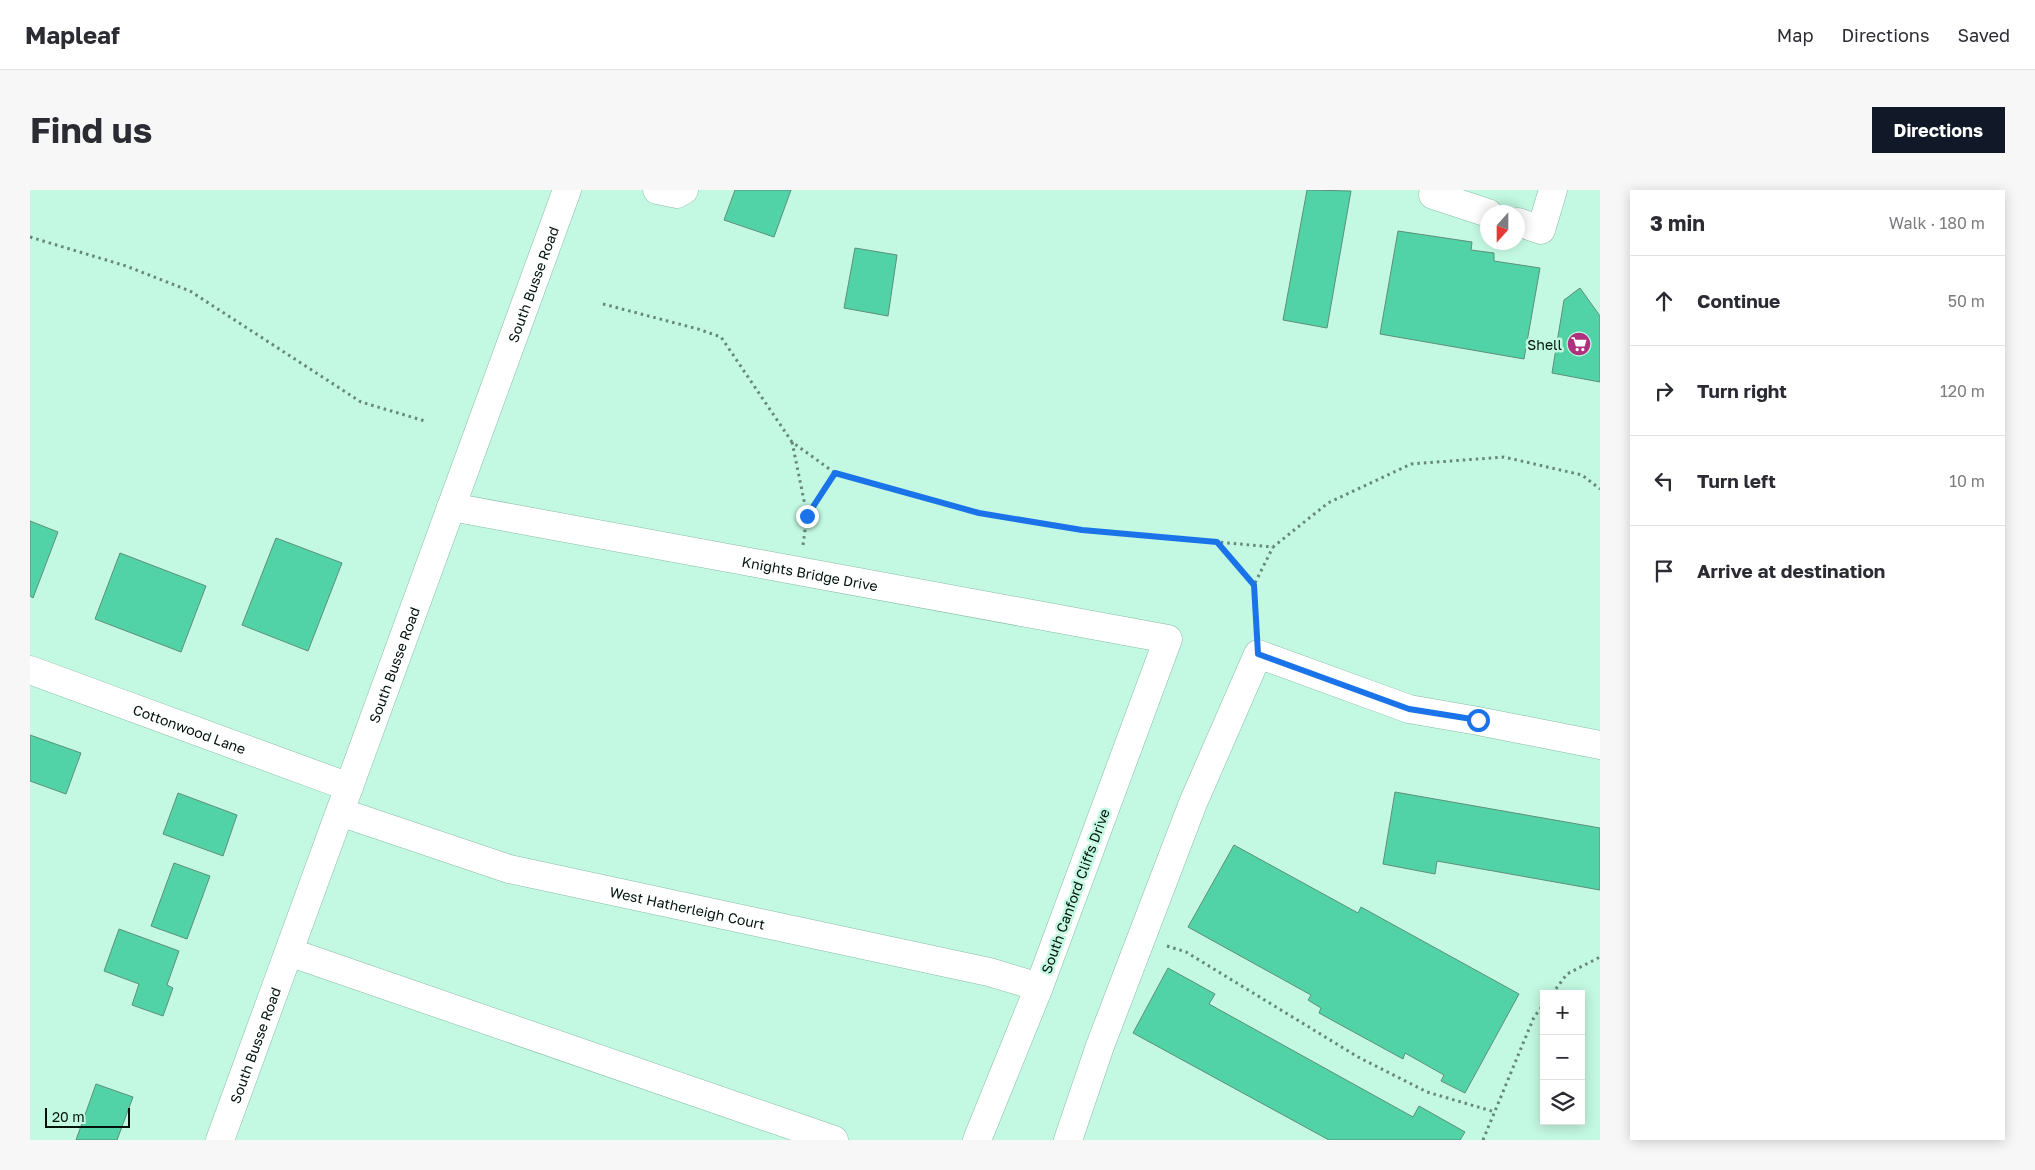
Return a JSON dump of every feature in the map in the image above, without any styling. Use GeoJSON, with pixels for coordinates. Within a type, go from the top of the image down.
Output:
{"type":"FeatureCollection","features":[{"type":"Feature","properties":{"kind":"street","name":"South Busse Road"},"geometry":{"type":"LineString","coordinates":[[220,1140],[568,190]]}},
{"type":"Feature","properties":{"kind":"street"},"geometry":{"type":"LineString","coordinates":[[657,190],[677,194],[684,190]]}},
{"type":"Feature","properties":{"kind":"street"},"geometry":{"type":"LineString","coordinates":[[1434,190],[1433,195],[1480,210]]}},
{"type":"Feature","properties":{"kind":"street"},"geometry":{"type":"LineString","coordinates":[[1525,224],[1541,230],[1553,190]]}},
{"type":"Feature","properties":{"kind":"street","name":"Knights Bridge Drive"},"geometry":{"type":"LineString","coordinates":[[452,507],[1168,639]]}},
{"type":"Feature","properties":{"kind":"street","name":"South Canford Cliffs Drive"},"geometry":{"type":"LineString","coordinates":[[977,1140],[1039,988],[1168,639]]}},
{"type":"Feature","properties":{"kind":"street"},"geometry":{"type":"LineString","coordinates":[[1068,1140],[1100,1046],[1193,803],[1258,654],[1409,709],[1478,720],[1600,745]]}},
{"type":"Feature","properties":{"kind":"street","name":"Cottonwood Lane"},"geometry":{"type":"LineString","coordinates":[[30,670],[344,800]]}},
{"type":"Feature","properties":{"kind":"street","name":"West Hatherleigh Court"},"geometry":{"type":"LineString","coordinates":[[344,800],[509,869],[989,972],[1039,988]]}},
{"type":"Feature","properties":{"kind":"street"},"geometry":{"type":"LineString","coordinates":[[288,952],[834,1140]]}},
{"type":"Feature","properties":{"kind":"path"},"geometry":{"type":"LineString","coordinates":[[30,237],[126,266],[190,291],[361,402],[425,421]]}},
{"type":"Feature","properties":{"kind":"path"},"geometry":{"type":"LineString","coordinates":[[603,304],[698,329],[721,337],[792,442],[835,473],[979,513],[1082,530],[1273,546]]}},
{"type":"Feature","properties":{"kind":"path"},"geometry":{"type":"LineString","coordinates":[[792,442],[807,516],[835,473]]}},
{"type":"Feature","properties":{"kind":"path"},"geometry":{"type":"LineString","coordinates":[[1258,654],[1254,585],[1273,546],[1328,503],[1411,464],[1504,457],[1582,475],[1600,489]]}},
{"type":"Feature","properties":{"kind":"path"},"geometry":{"type":"LineString","coordinates":[[1217,542],[1254,585]]}},
{"type":"Feature","properties":{"kind":"path"},"geometry":{"type":"LineString","coordinates":[[1142,936],[1186,952],[1358,1056],[1427,1092],[1495,1112]]}},
{"type":"Feature","properties":{"kind":"path"},"geometry":{"type":"LineString","coordinates":[[1555,990],[1567,974],[1600,957]]}},
{"type":"Feature","properties":{"kind":"path"},"geometry":{"type":"LineString","coordinates":[[1483,1140],[1534,1017],[1540,1009]]}},
{"type":"Feature","properties":{"kind":"building"},"geometry":{"type":"Polygon","coordinates":[[[735,190],[791,190],[774,237],[724,220],[735,190]]]}},
{"type":"Feature","properties":{"kind":"building"},"geometry":{"type":"Polygon","coordinates":[[[1307,190],[1351,191],[1327,328],[1283,320],[1307,190]]]}},
{"type":"Feature","properties":{"kind":"building"},"geometry":{"type":"Polygon","coordinates":[[[1398,231],[1472,242],[1471,250],[1494,253],[1494,261],[1540,268],[1524,359],[1380,334],[1398,231]]]}},
{"type":"Feature","properties":{"kind":"building"},"geometry":{"type":"Polygon","coordinates":[[[855,248],[897,255],[888,316],[844,308],[855,248]]]}},
{"type":"Feature","properties":{"kind":"building","name":"Shell"},"geometry":{"type":"Polygon","coordinates":[[[1580,288],[1600,316],[1600,382],[1552,373],[1564,300],[1580,288]]]}},
{"type":"Feature","properties":{"kind":"building"},"geometry":{"type":"Polygon","coordinates":[[[30,521],[58,532],[33,598],[30,596],[30,521]]]}},
{"type":"Feature","properties":{"kind":"building"},"geometry":{"type":"Polygon","coordinates":[[[276,538],[342,563],[308,651],[242,625],[276,538]]]}},
{"type":"Feature","properties":{"kind":"building"},"geometry":{"type":"Polygon","coordinates":[[[120,553],[206,586],[181,652],[95,619],[120,553]]]}},
{"type":"Feature","properties":{"kind":"building"},"geometry":{"type":"Polygon","coordinates":[[[30,735],[81,753],[66,794],[30,781],[30,735]]]}},
{"type":"Feature","properties":{"kind":"building"},"geometry":{"type":"Polygon","coordinates":[[[1395,792],[1600,828],[1600,890],[1437,861],[1435,874],[1383,864],[1395,792]]]}},
{"type":"Feature","properties":{"kind":"building"},"geometry":{"type":"Polygon","coordinates":[[[178,793],[237,815],[223,856],[163,834],[178,793]]]}},
{"type":"Feature","properties":{"kind":"building"},"geometry":{"type":"Polygon","coordinates":[[[1234,845],[1358,913],[1361,907],[1519,994],[1465,1093],[1441,1081],[1444,1075],[1405,1053],[1403,1059],[1319,1013],[1321,1008],[1308,1000],[1311,995],[1188,927],[1234,845]]]}},
{"type":"Feature","properties":{"kind":"building"},"geometry":{"type":"Polygon","coordinates":[[[174,863],[210,876],[187,939],[151,926],[174,863]]]}},
{"type":"Feature","properties":{"kind":"building"},"geometry":{"type":"Polygon","coordinates":[[[119,929],[179,951],[167,985],[173,988],[163,1016],[132,1005],[139,984],[104,971],[119,929]]]}},
{"type":"Feature","properties":{"kind":"building"},"geometry":{"type":"Polygon","coordinates":[[[1168,968],[1215,994],[1209,1004],[1413,1117],[1419,1106],[1465,1132],[1460,1140],[1329,1140],[1133,1033],[1168,968]]]}},
{"type":"Feature","properties":{"kind":"building"},"geometry":{"type":"Polygon","coordinates":[[[96,1084],[133,1097],[117,1140],[76,1140],[96,1084]]]}},
{"type":"Feature","properties":{"kind":"place","name":"Shell"},"geometry":{"type":"Point","coordinates":[1579,344]}},
{"type":"Feature","properties":{"kind":"route"},"geometry":{"type":"LineString","coordinates":[[807,516],[835,473],[979,513],[1082,530],[1217,542],[1254,585],[1258,654],[1409,709],[1478,720]]}}]}
